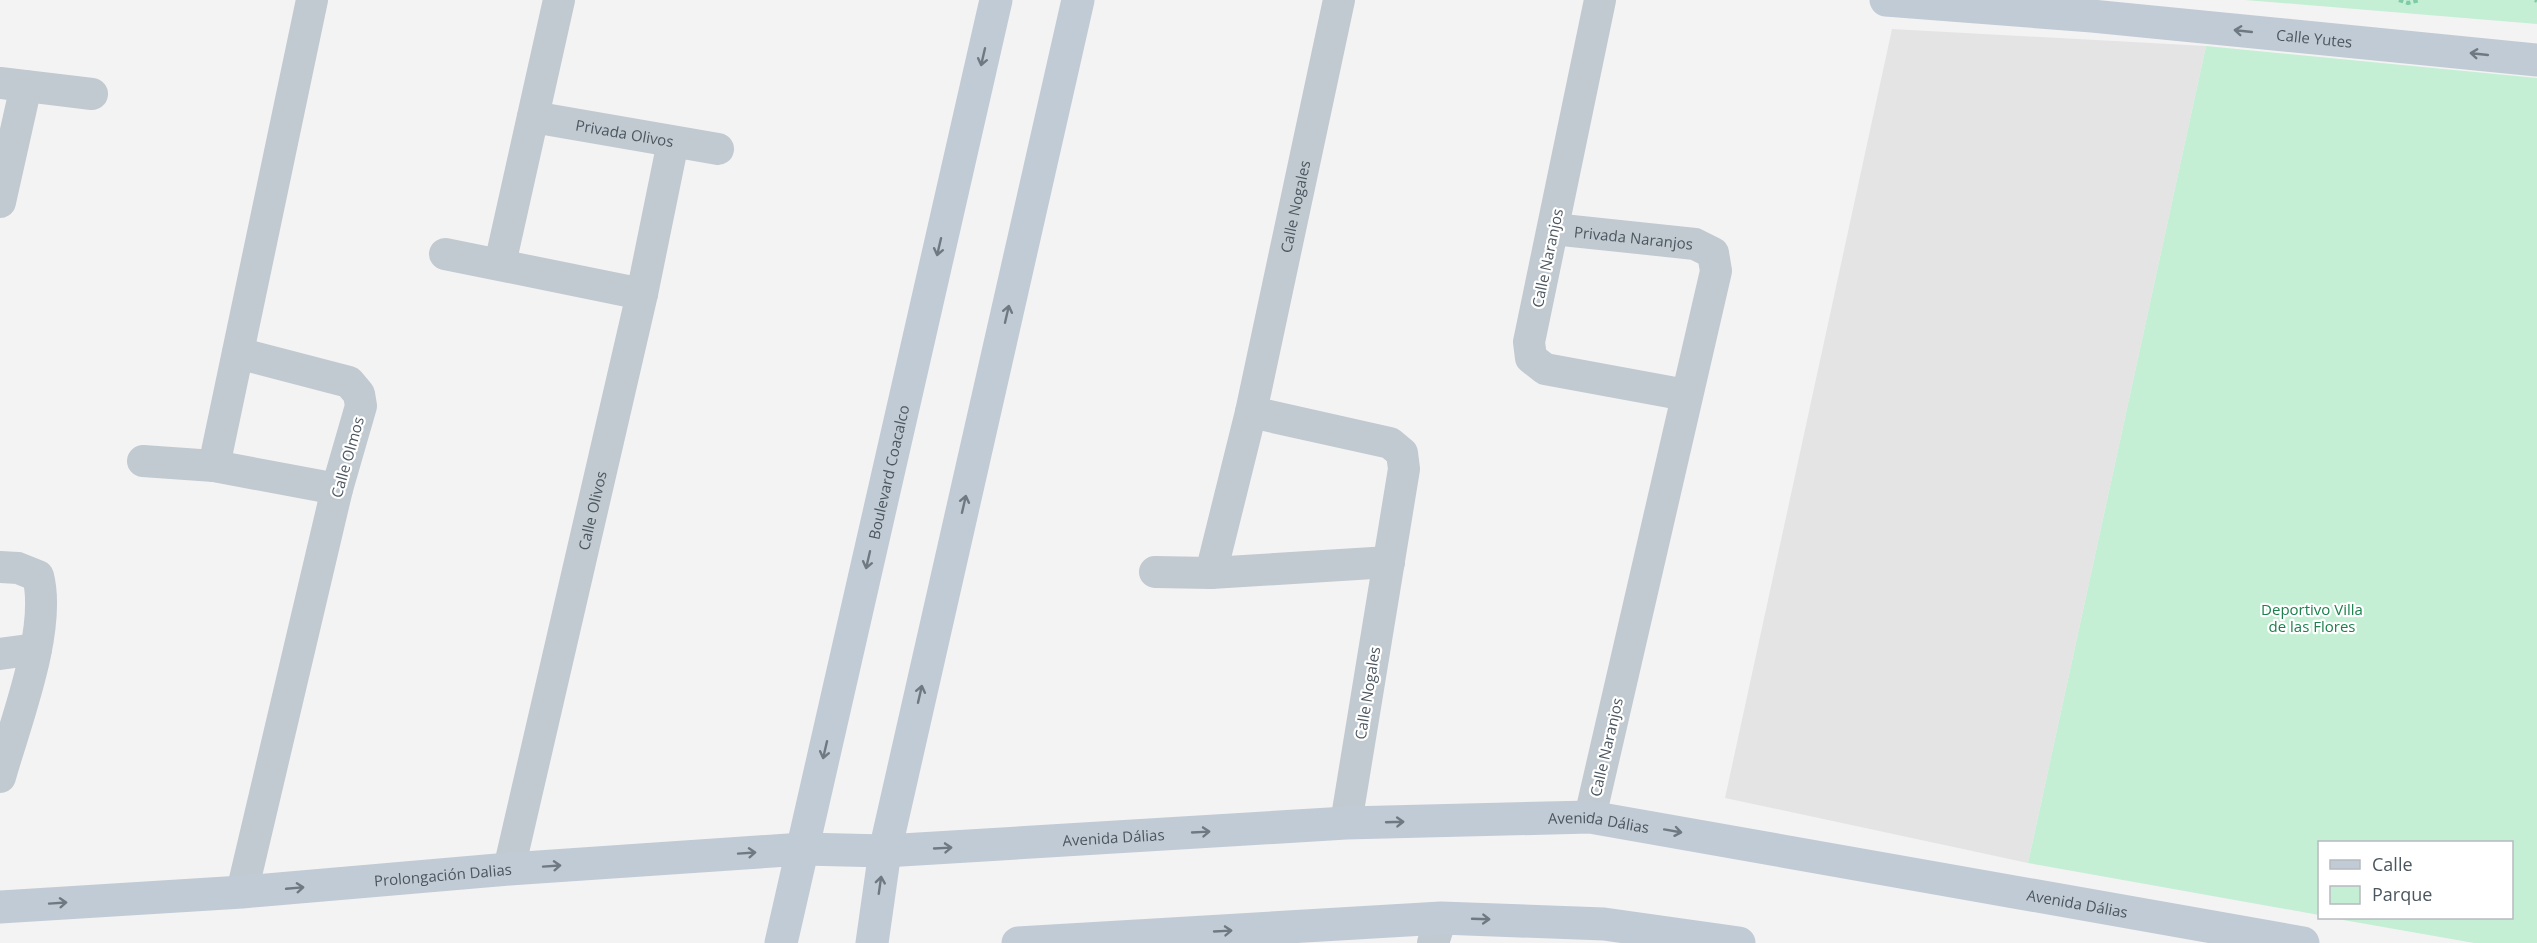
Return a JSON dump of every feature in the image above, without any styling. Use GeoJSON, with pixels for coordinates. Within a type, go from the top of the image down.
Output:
{"type":"FeatureCollection","features":[{"type":"Feature","properties":{"kind":"main road","name":"Boulevard Coacalco"},"geometry":{"type":"LineString","coordinates":[[781,943],[996,0]]}},
{"type":"Feature","properties":{"kind":"main road"},"geometry":{"type":"LineString","coordinates":[[872,943],[885,851],[1078,0]]}},
{"type":"Feature","properties":{"kind":"main road","name":"Calle Yutes"},"geometry":{"type":"LineString","coordinates":[[1886,0],[2091,16],[2537,60]]}},
{"type":"Feature","properties":{"kind":"main road","name":"Calle Yutes"},"geometry":{"type":"LineString","coordinates":[[2026,0],[2091,16]]}},
{"type":"Feature","properties":{"kind":"main road","name":"Avenida Dálias"},"geometry":{"type":"LineString","coordinates":[[885,851],[1346,824],[1590,817],[2303,943]]}},
{"type":"Feature","properties":{"kind":"main road","name":"Prolongación Dalias"},"geometry":{"type":"LineString","coordinates":[[0,907],[242,892],[509,869],[802,849],[885,851]]}},
{"type":"Feature","properties":{"kind":"main road"},"geometry":{"type":"LineString","coordinates":[[1018,943],[1604,924],[1704,940],[1739,943]]}},
{"type":"Feature","properties":{"kind":"street"},"geometry":{"type":"LineString","coordinates":[[214,466],[312,0]]}},
{"type":"Feature","properties":{"kind":"street"},"geometry":{"type":"LineString","coordinates":[[500,264],[559,0]]}},
{"type":"Feature","properties":{"kind":"street","name":"Calle Nogales"},"geometry":{"type":"LineString","coordinates":[[1211,573],[1251,412],[1339,0]]}},
{"type":"Feature","properties":{"kind":"street","name":"Calle Naranjos"},"geometry":{"type":"LineString","coordinates":[[1600,0],[1529,342],[1531,358],[1545,369],[1686,395]]}},
{"type":"Feature","properties":{"kind":"street"},"geometry":{"type":"LineString","coordinates":[[0,201],[13,84],[92,94]]}},
{"type":"Feature","properties":{"kind":"street","name":"Privada Olivos"},"geometry":{"type":"LineString","coordinates":[[532,117],[718,149]]}},
{"type":"Feature","properties":{"kind":"street","name":"Calle Olivos"},"geometry":{"type":"LineString","coordinates":[[509,869],[642,294],[673,142]]}},
{"type":"Feature","properties":{"kind":"street","name":"Privada Naranjos"},"geometry":{"type":"LineString","coordinates":[[1553,229],[1695,244],[1713,253]]}},
{"type":"Feature","properties":{"kind":"street","name":"Calle Naranjos"},"geometry":{"type":"LineString","coordinates":[[1590,817],[1716,271],[1713,253]]}},
{"type":"Feature","properties":{"kind":"street"},"geometry":{"type":"LineString","coordinates":[[444,254],[642,294]]}},
{"type":"Feature","properties":{"kind":"street","name":"Calle Olmos"},"geometry":{"type":"LineString","coordinates":[[238,353],[349,382],[359,394],[361,406],[337,489],[242,892]]}},
{"type":"Feature","properties":{"kind":"street","name":"Calle Nogales"},"geometry":{"type":"LineString","coordinates":[[1251,412],[1390,443],[1402,453],[1404,470],[1346,824]]}},
{"type":"Feature","properties":{"kind":"street"},"geometry":{"type":"LineString","coordinates":[[143,461],[214,466],[337,489]]}},
{"type":"Feature","properties":{"kind":"street"},"geometry":{"type":"LineString","coordinates":[[1155,572],[1211,573],[1389,562]]}},
{"type":"Feature","properties":{"kind":"street"},"geometry":{"type":"LineString","coordinates":[[0,567],[18,568],[38,576],[42,592],[36,649],[0,777]]}},
{"type":"Feature","properties":{"kind":"street"},"geometry":{"type":"LineString","coordinates":[[0,654],[36,649]]}},
{"type":"Feature","properties":{"kind":"path"},"geometry":{"type":"LineString","coordinates":[[2399,0],[2408,3],[2420,0]]}},
{"type":"Feature","properties":{"kind":"shaded area"},"geometry":{"type":"Polygon","coordinates":[[[1892,29],[2206,46],[2028,863],[1725,798],[1892,29]]]}},
{"type":"Feature","properties":{"kind":"green space"},"geometry":{"type":"Polygon","coordinates":[[[2245,0],[2537,0],[2537,24],[2245,0]]]}},
{"type":"Feature","properties":{"kind":"green space","name":"Deportivo Villa de las Flores"},"geometry":{"type":"Polygon","coordinates":[[[2206,46],[2537,78],[2537,943],[2474,943],[2338,919],[2513,919],[2513,841],[2318,841],[2318,915],[2028,863],[2206,46]]]}}]}
